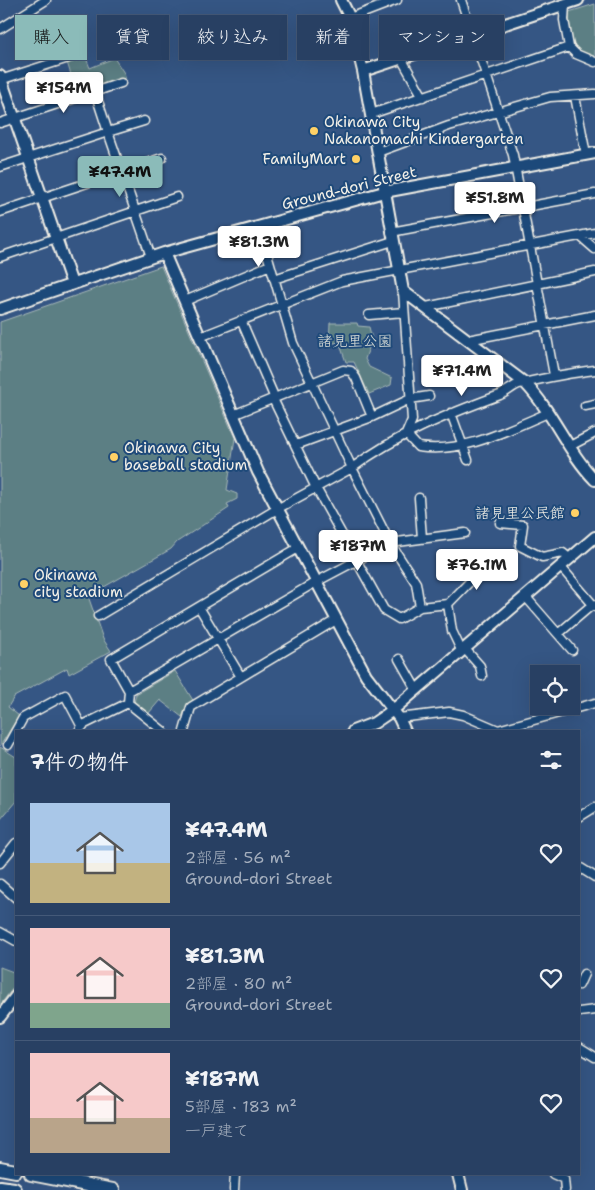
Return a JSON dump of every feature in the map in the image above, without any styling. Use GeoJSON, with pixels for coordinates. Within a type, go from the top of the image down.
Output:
{"type":"FeatureCollection","features":[{"type":"Feature","properties":{"kind":"highway"},"geometry":{"type":"LineString","coordinates":[[0,1188],[14,1190]]}},
{"type":"Feature","properties":{"kind":"main road"},"geometry":{"type":"LineString","coordinates":[[0,1168],[15,1171]]}},
{"type":"Feature","properties":{"kind":"main road"},"geometry":{"type":"LineString","coordinates":[[36,1175],[113,1190]]}},
{"type":"Feature","properties":{"kind":"street"},"geometry":{"type":"LineString","coordinates":[[0,29],[46,0]]}},
{"type":"Feature","properties":{"kind":"street"},"geometry":{"type":"LineString","coordinates":[[341,0],[348,15]]}},
{"type":"Feature","properties":{"kind":"street"},"geometry":{"type":"LineString","coordinates":[[358,15],[397,0]]}},
{"type":"Feature","properties":{"kind":"street"},"geometry":{"type":"LineString","coordinates":[[462,0],[467,15]]}},
{"type":"Feature","properties":{"kind":"street"},"geometry":{"type":"LineString","coordinates":[[504,23],[559,4],[578,0]]}},
{"type":"Feature","properties":{"kind":"street"},"geometry":{"type":"LineString","coordinates":[[559,4],[569,47],[576,54],[595,62]]}},
{"type":"Feature","properties":{"kind":"street"},"geometry":{"type":"LineString","coordinates":[[371,114],[569,47]]}},
{"type":"Feature","properties":{"kind":"street"},"geometry":{"type":"LineString","coordinates":[[62,60],[0,79],[72,284]]}},
{"type":"Feature","properties":{"kind":"street"},"geometry":{"type":"LineString","coordinates":[[361,60],[403,291],[412,420],[406,434]]}},
{"type":"Feature","properties":{"kind":"street"},"geometry":{"type":"LineString","coordinates":[[364,71],[395,60]]}},
{"type":"Feature","properties":{"kind":"street"},"geometry":{"type":"LineString","coordinates":[[402,60],[423,97]]}},
{"type":"Feature","properties":{"kind":"street"},"geometry":{"type":"LineString","coordinates":[[482,60],[516,168],[554,375]]}},
{"type":"Feature","properties":{"kind":"street"},"geometry":{"type":"LineString","coordinates":[[0,123],[121,83]]}},
{"type":"Feature","properties":{"kind":"street"},"geometry":{"type":"LineString","coordinates":[[95,92],[151,257]]}},
{"type":"Feature","properties":{"kind":"street"},"geometry":{"type":"LineString","coordinates":[[378,152],[449,126],[550,97],[595,94]]}},
{"type":"Feature","properties":{"kind":"street"},"geometry":{"type":"LineString","coordinates":[[575,96],[590,154]]}},
{"type":"Feature","properties":{"kind":"street"},"geometry":{"type":"LineString","coordinates":[[0,167],[144,121]]}},
{"type":"Feature","properties":{"kind":"street","name":"Ground-dori Street"},"geometry":{"type":"LineString","coordinates":[[0,309],[164,253],[384,192],[590,154]]}},
{"type":"Feature","properties":{"kind":"street"},"geometry":{"type":"LineString","coordinates":[[0,212],[162,158]]}},
{"type":"Feature","properties":{"kind":"street"},"geometry":{"type":"LineString","coordinates":[[274,279],[392,236],[595,194]]}},
{"type":"Feature","properties":{"kind":"street"},"geometry":{"type":"LineString","coordinates":[[0,257],[177,197]]}},
{"type":"Feature","properties":{"kind":"street"},"geometry":{"type":"LineString","coordinates":[[259,226],[293,343],[333,432],[390,543],[416,583],[420,607]]}},
{"type":"Feature","properties":{"kind":"street"},"geometry":{"type":"LineString","coordinates":[[200,337],[342,281],[595,233]]}},
{"type":"Feature","properties":{"kind":"street"},"geometry":{"type":"LineString","coordinates":[[580,236],[595,249]]}},
{"type":"Feature","properties":{"kind":"street"},"geometry":{"type":"LineString","coordinates":[[164,253],[258,472],[366,675],[396,714],[404,730]]}},
{"type":"Feature","properties":{"kind":"street"},"geometry":{"type":"LineString","coordinates":[[185,301],[270,264]]}},
{"type":"Feature","properties":{"kind":"street"},"geometry":{"type":"LineString","coordinates":[[426,307],[595,272]]}},
{"type":"Feature","properties":{"kind":"street"},"geometry":{"type":"LineString","coordinates":[[403,291],[525,383],[595,480]]}},
{"type":"Feature","properties":{"kind":"street"},"geometry":{"type":"LineString","coordinates":[[369,315],[404,312]]}},
{"type":"Feature","properties":{"kind":"street"},"geometry":{"type":"LineString","coordinates":[[468,340],[595,315]]}},
{"type":"Feature","properties":{"kind":"street"},"geometry":{"type":"LineString","coordinates":[[240,320],[273,398],[316,488],[384,610],[399,619],[420,607],[448,604],[490,561]]}},
{"type":"Feature","properties":{"kind":"street"},"geometry":{"type":"LineString","coordinates":[[233,414],[343,370],[351,372],[356,378],[372,417]]}},
{"type":"Feature","properties":{"kind":"street"},"geometry":{"type":"LineString","coordinates":[[98,616],[277,509],[352,468],[406,434],[451,413],[505,393],[517,384],[554,375],[595,370]]}},
{"type":"Feature","properties":{"kind":"street"},"geometry":{"type":"LineString","coordinates":[[296,445],[372,417],[410,399],[429,396]]}},
{"type":"Feature","properties":{"kind":"street"},"geometry":{"type":"LineString","coordinates":[[585,406],[595,404]]}},
{"type":"Feature","properties":{"kind":"street"},"geometry":{"type":"LineString","coordinates":[[451,413],[468,460]]}},
{"type":"Feature","properties":{"kind":"street"},"geometry":{"type":"LineString","coordinates":[[406,434],[418,447],[432,449],[464,446],[520,426],[548,413]]}},
{"type":"Feature","properties":{"kind":"street"},"geometry":{"type":"LineString","coordinates":[[570,446],[595,433]]}},
{"type":"Feature","properties":{"kind":"street"},"geometry":{"type":"LineString","coordinates":[[419,498],[422,538]]}},
{"type":"Feature","properties":{"kind":"street"},"geometry":{"type":"LineString","coordinates":[[500,524],[523,524],[520,546],[542,557],[564,553],[569,558]]}},
{"type":"Feature","properties":{"kind":"street"},"geometry":{"type":"LineString","coordinates":[[129,691],[316,582],[390,543],[465,532]]}},
{"type":"Feature","properties":{"kind":"street"},"geometry":{"type":"LineString","coordinates":[[396,714],[416,689],[595,537]]}},
{"type":"Feature","properties":{"kind":"street"},"geometry":{"type":"LineString","coordinates":[[128,703],[129,691],[111,659],[298,548]]}},
{"type":"Feature","properties":{"kind":"street"},"geometry":{"type":"LineString","coordinates":[[558,634],[594,606],[560,566]]}},
{"type":"Feature","properties":{"kind":"street"},"geometry":{"type":"LineString","coordinates":[[525,596],[572,650]]}},
{"type":"Feature","properties":{"kind":"street"},"geometry":{"type":"LineString","coordinates":[[448,604],[452,631],[462,649],[480,666],[482,676]]}},
{"type":"Feature","properties":{"kind":"street"},"geometry":{"type":"LineString","coordinates":[[199,607],[241,677]]}},
{"type":"Feature","properties":{"kind":"street"},"geometry":{"type":"LineString","coordinates":[[184,730],[190,708],[336,620]]}},
{"type":"Feature","properties":{"kind":"street"},"geometry":{"type":"LineString","coordinates":[[399,659],[416,689]]}},
{"type":"Feature","properties":{"kind":"street"},"geometry":{"type":"LineString","coordinates":[[16,730],[23,718],[65,695],[81,730],[128,703]]}},
{"type":"Feature","properties":{"kind":"street"},"geometry":{"type":"LineString","coordinates":[[128,703],[162,730]]}},
{"type":"Feature","properties":{"kind":"street"},"geometry":{"type":"LineString","coordinates":[[356,730],[396,714],[449,712],[463,715],[498,730],[517,728],[595,703]]}},
{"type":"Feature","properties":{"kind":"street"},"geometry":{"type":"LineString","coordinates":[[8,745],[15,732]]}},
{"type":"Feature","properties":{"kind":"street"},"geometry":{"type":"LineString","coordinates":[[580,816],[595,807]]}},
{"type":"Feature","properties":{"kind":"street"},"geometry":{"type":"LineString","coordinates":[[0,863],[15,845]]}},
{"type":"Feature","properties":{"kind":"street"},"geometry":{"type":"LineString","coordinates":[[580,871],[595,877]]}},
{"type":"Feature","properties":{"kind":"street"},"geometry":{"type":"LineString","coordinates":[[0,884],[15,897]]}},
{"type":"Feature","properties":{"kind":"street"},"geometry":{"type":"LineString","coordinates":[[0,932],[15,940]]}},
{"type":"Feature","properties":{"kind":"street"},"geometry":{"type":"LineString","coordinates":[[580,983],[584,974]]}},
{"type":"Feature","properties":{"kind":"street"},"geometry":{"type":"LineString","coordinates":[[0,1017],[15,997]]}},
{"type":"Feature","properties":{"kind":"street"},"geometry":{"type":"LineString","coordinates":[[580,1012],[595,1010]]}},
{"type":"Feature","properties":{"kind":"street"},"geometry":{"type":"LineString","coordinates":[[580,1048],[595,1057]]}},
{"type":"Feature","properties":{"kind":"street"},"geometry":{"type":"LineString","coordinates":[[234,1190],[235,1175]]}},
{"type":"Feature","properties":{"kind":"street"},"geometry":{"type":"LineString","coordinates":[[458,1175],[462,1190]]}},
{"type":"Feature","properties":{"kind":"street"},"geometry":{"type":"LineString","coordinates":[[564,1190],[565,1176]]}},
{"type":"Feature","properties":{"kind":"green space"},"geometry":{"type":"Polygon","coordinates":[[[595,4],[595,59],[586,55],[573,41],[569,12],[595,4]]]}},
{"type":"Feature","properties":{"kind":"green space"},"geometry":{"type":"Polygon","coordinates":[[[66,60],[87,60],[90,68],[109,60],[115,60],[124,73],[126,81],[78,97],[66,60]]]}},
{"type":"Feature","properties":{"kind":"green space"},"geometry":{"type":"Polygon","coordinates":[[[161,266],[235,438],[227,490],[237,494],[237,499],[227,504],[229,508],[177,542],[171,549],[88,596],[103,639],[111,651],[69,674],[67,668],[14,697],[8,707],[19,716],[0,746],[0,322],[161,266]]]}},
{"type":"Feature","properties":{"kind":"green space","name":"諸見里公園"},"geometry":{"type":"Polygon","coordinates":[[[330,323],[357,323],[358,326],[369,327],[372,339],[365,359],[369,367],[392,378],[391,385],[369,394],[354,362],[346,362],[339,342],[329,344],[330,323]]]}},
{"type":"Feature","properties":{"kind":"green space"},"geometry":{"type":"Polygon","coordinates":[[[175,671],[194,702],[186,707],[182,717],[160,700],[148,714],[134,703],[136,694],[175,671]]]}},
{"type":"Feature","properties":{"kind":"green space"},"geometry":{"type":"Polygon","coordinates":[[[0,747],[15,756],[15,802],[0,820],[0,747]]]}},
{"type":"Feature","properties":{"kind":"green space"},"geometry":{"type":"Polygon","coordinates":[[[0,967],[15,973],[15,985],[0,1005],[0,967]]]}},
{"type":"Feature","properties":{"kind":"place","name":"Okinawa City Nakanomachi Kindergarten"},"geometry":{"type":"Point","coordinates":[314,131]}},
{"type":"Feature","properties":{"kind":"place","name":"FamilyMart"},"geometry":{"type":"Point","coordinates":[356,159]}},
{"type":"Feature","properties":{"kind":"place","name":"Okinawa City baseball stadium"},"geometry":{"type":"Point","coordinates":[114,457]}},
{"type":"Feature","properties":{"kind":"place","name":"諸見里公民館"},"geometry":{"type":"Point","coordinates":[575,513]}},
{"type":"Feature","properties":{"kind":"place","name":"Okinawa city stadium"},"geometry":{"type":"Point","coordinates":[24,584]}}]}
